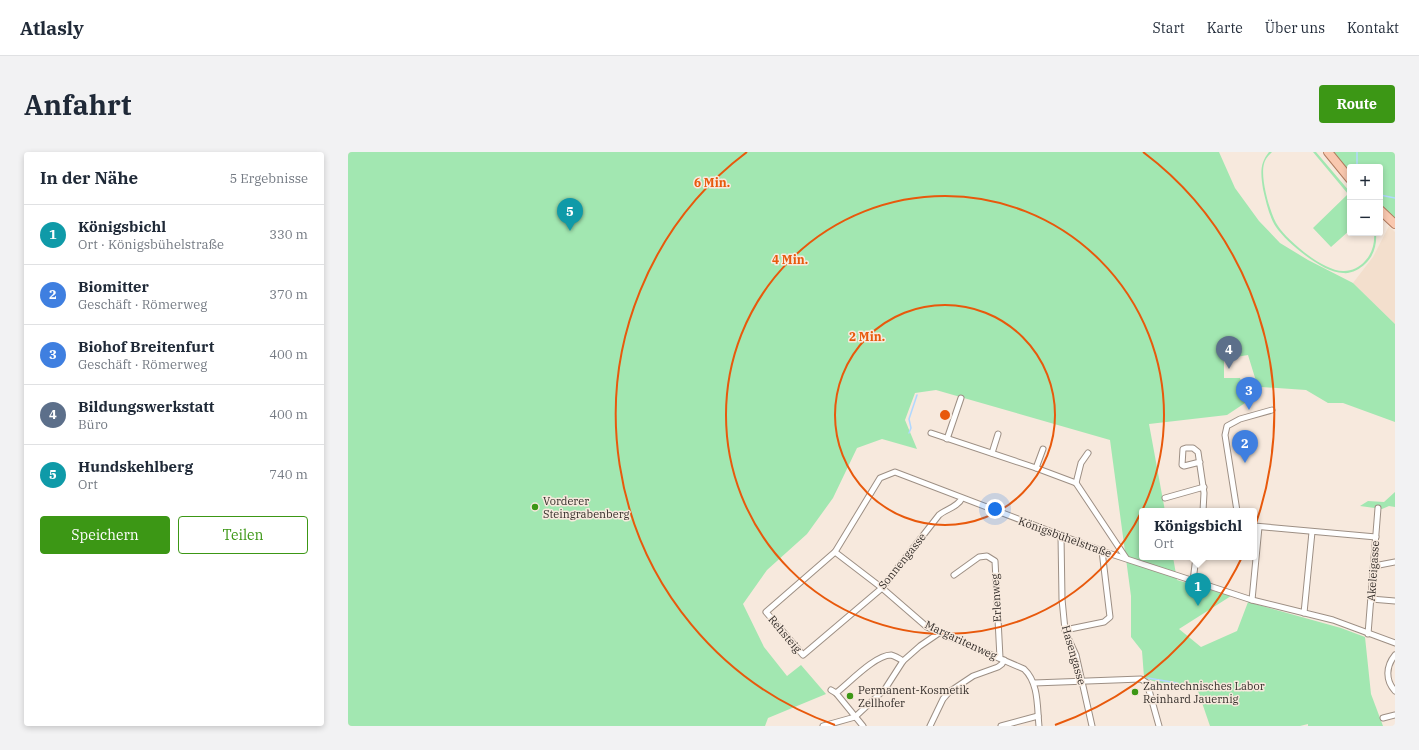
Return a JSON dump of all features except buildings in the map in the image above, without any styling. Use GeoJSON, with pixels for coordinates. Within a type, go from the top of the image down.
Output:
{"type":"FeatureCollection","features":[{"type":"Feature","properties":{"kind":"main road"},"geometry":{"type":"LineString","coordinates":[[1328,152],[1347,175]]}},
{"type":"Feature","properties":{"kind":"main road"},"geometry":{"type":"LineString","coordinates":[[1383,213],[1395,224]]}},
{"type":"Feature","properties":{"kind":"street"},"geometry":{"type":"LineString","coordinates":[[947,438],[961,398]]}},
{"type":"Feature","properties":{"kind":"street"},"geometry":{"type":"LineString","coordinates":[[1237,508],[1225,435],[1227,426],[1240,419],[1272,410]]}},
{"type":"Feature","properties":{"kind":"street"},"geometry":{"type":"LineString","coordinates":[[931,433],[1076,483],[1126,558]]}},
{"type":"Feature","properties":{"kind":"street"},"geometry":{"type":"LineString","coordinates":[[992,453],[998,434]]}},
{"type":"Feature","properties":{"kind":"street"},"geometry":{"type":"LineString","coordinates":[[1036,468],[1043,449]]}},
{"type":"Feature","properties":{"kind":"street"},"geometry":{"type":"LineString","coordinates":[[1076,483],[1081,463],[1088,454]]}},
{"type":"Feature","properties":{"kind":"street"},"geometry":{"type":"LineString","coordinates":[[1200,462],[1204,487],[1202,508]]}},
{"type":"Feature","properties":{"kind":"street","name":"Königsbühelstraße"},"geometry":{"type":"LineString","coordinates":[[766,612],[835,552],[880,478],[895,472],[1102,551],[1252,600],[1333,620],[1395,643]]}},
{"type":"Feature","properties":{"kind":"street"},"geometry":{"type":"LineString","coordinates":[[1165,498],[1204,487]]}},
{"type":"Feature","properties":{"kind":"street","name":"Sonnengasse"},"geometry":{"type":"LineString","coordinates":[[803,656],[882,588],[939,516],[957,504],[962,498]]}},
{"type":"Feature","properties":{"kind":"street","name":"Akeleigasse"},"geometry":{"type":"LineString","coordinates":[[1368,634],[1378,508]]}},
{"type":"Feature","properties":{"kind":"street"},"geometry":{"type":"LineString","coordinates":[[1257,526],[1376,537]]}},
{"type":"Feature","properties":{"kind":"street"},"geometry":{"type":"LineString","coordinates":[[1304,613],[1312,532]]}},
{"type":"Feature","properties":{"kind":"street","name":"Hasengasse"},"geometry":{"type":"LineString","coordinates":[[1061,536],[1062,599],[1065,630],[1076,655],[1092,726]]}},
{"type":"Feature","properties":{"kind":"street"},"geometry":{"type":"LineString","coordinates":[[1065,630],[1104,622],[1110,617],[1102,551]]}},
{"type":"Feature","properties":{"kind":"street","name":"Margaritenweg"},"geometry":{"type":"LineString","coordinates":[[835,552],[882,588],[927,627],[1024,669],[1034,683]]}},
{"type":"Feature","properties":{"kind":"street","name":"Erlenweg"},"geometry":{"type":"LineString","coordinates":[[954,575],[979,557],[987,556],[995,561],[1002,659]]}},
{"type":"Feature","properties":{"kind":"street"},"geometry":{"type":"LineString","coordinates":[[1193,580],[1196,560]]}},
{"type":"Feature","properties":{"kind":"street"},"geometry":{"type":"LineString","coordinates":[[1252,600],[1255,560]]}},
{"type":"Feature","properties":{"kind":"street"},"geometry":{"type":"LineString","coordinates":[[1374,566],[1395,562]]}},
{"type":"Feature","properties":{"kind":"street"},"geometry":{"type":"LineString","coordinates":[[1371,599],[1395,601]]}},
{"type":"Feature","properties":{"kind":"street","name":"Rehsteig"},"geometry":{"type":"LineString","coordinates":[[766,612],[803,656]]}},
{"type":"Feature","properties":{"kind":"street"},"geometry":{"type":"LineString","coordinates":[[823,726],[855,717],[885,689],[903,661],[920,646],[939,633]]}},
{"type":"Feature","properties":{"kind":"street"},"geometry":{"type":"LineString","coordinates":[[836,694],[867,667],[880,658],[892,655],[903,661]]}},
{"type":"Feature","properties":{"kind":"street"},"geometry":{"type":"LineString","coordinates":[[1395,655],[1388,665],[1390,684],[1395,691]]}},
{"type":"Feature","properties":{"kind":"street"},"geometry":{"type":"LineString","coordinates":[[930,726],[941,703],[950,692],[973,676],[998,667],[1002,664],[1002,659]]}},
{"type":"Feature","properties":{"kind":"street"},"geometry":{"type":"LineString","coordinates":[[1040,726],[1034,683],[1141,679],[1144,681],[1149,690],[1159,726]]}},
{"type":"Feature","properties":{"kind":"street"},"geometry":{"type":"LineString","coordinates":[[831,690],[863,726]]}},
{"type":"Feature","properties":{"kind":"street"},"geometry":{"type":"LineString","coordinates":[[1382,718],[1395,715]]}},
{"type":"Feature","properties":{"kind":"street"},"geometry":{"type":"LineString","coordinates":[[1001,726],[1038,716]]}},
{"type":"Feature","properties":{"kind":"shaded area"},"geometry":{"type":"Polygon","coordinates":[[[1389,226],[1395,232],[1395,324],[1353,283],[1373,257],[1389,226]]]}},
{"type":"Feature","properties":{"kind":"green space"},"geometry":{"type":"Polygon","coordinates":[[[348,152],[1219,152],[1235,188],[1259,221],[1280,243],[1308,260],[1353,283],[1395,324],[1395,422],[1343,403],[1328,403],[1306,390],[1261,387],[1256,381],[1248,355],[1224,359],[1224,378],[1240,378],[1248,401],[1227,415],[1149,424],[1164,508],[1139,508],[1139,560],[1174,560],[1177,580],[1231,596],[1179,629],[1201,647],[1237,631],[1248,602],[1341,628],[1365,637],[1371,694],[1383,726],[1308,726],[1308,724],[1300,726],[1210,726],[1198,691],[1163,684],[1144,677],[1142,651],[1131,637],[1131,596],[1110,440],[936,390],[915,393],[905,420],[917,449],[882,439],[857,448],[833,498],[807,534],[767,570],[743,604],[764,647],[787,676],[801,665],[826,694],[768,718],[765,726],[348,726],[348,152]]]}},
{"type":"Feature","properties":{"kind":"green space"},"geometry":{"type":"Polygon","coordinates":[[[1269,152],[1272,152],[1265,160],[1263,170],[1266,196],[1278,226],[1290,240],[1317,261],[1336,270],[1344,271],[1361,265],[1370,255],[1374,236],[1376,236],[1373,254],[1363,266],[1349,273],[1335,272],[1316,263],[1306,256],[1281,234],[1271,218],[1263,189],[1261,174],[1262,165],[1269,152]]]}},
{"type":"Feature","properties":{"kind":"green space"},"geometry":{"type":"Polygon","coordinates":[[[1313,152],[1316,152],[1347,188],[1347,193],[1313,152]]]}},
{"type":"Feature","properties":{"kind":"green space"},"geometry":{"type":"Polygon","coordinates":[[[1331,152],[1395,152],[1395,221],[1383,210],[1383,164],[1347,164],[1347,172],[1331,152]]]}},
{"type":"Feature","properties":{"kind":"green space"},"geometry":{"type":"Polygon","coordinates":[[[1347,195],[1347,233],[1331,247],[1313,228],[1347,195]]]}},
{"type":"Feature","properties":{"kind":"green space"},"geometry":{"type":"Polygon","coordinates":[[[1395,492],[1395,507],[1389,506],[1382,509],[1360,506],[1368,501],[1384,502],[1395,492]]]}},
{"type":"Feature","properties":{"kind":"waterway"},"geometry":{"type":"LineString","coordinates":[[1357,152],[1357,164]]}},
{"type":"Feature","properties":{"kind":"waterway"},"geometry":{"type":"LineString","coordinates":[[1383,196],[1395,198]]}},
{"type":"Feature","properties":{"kind":"waterway"},"geometry":{"type":"LineString","coordinates":[[909,433],[911,428],[909,419],[917,395]]}},
{"type":"Feature","properties":{"kind":"waterway"},"geometry":{"type":"LineString","coordinates":[[1148,678],[1177,683]]}},
{"type":"Feature","properties":{"kind":"place","name":"Hundskehlberg"},"geometry":{"type":"Point","coordinates":[570,231]}},
{"type":"Feature","properties":{"kind":"place","name":"Bildungswerkstatt"},"geometry":{"type":"Point","coordinates":[1229,369]}},
{"type":"Feature","properties":{"kind":"place","name":"Biohof Breitenfurt"},"geometry":{"type":"Point","coordinates":[1249,410]}},
{"type":"Feature","properties":{"kind":"place","name":"Biomitter"},"geometry":{"type":"Point","coordinates":[1245,463]}},
{"type":"Feature","properties":{"kind":"place","name":"Vorderer Steingrabenberg"},"geometry":{"type":"Point","coordinates":[535,507]}},
{"type":"Feature","properties":{"kind":"place","name":"Königsbichl"},"geometry":{"type":"Point","coordinates":[1198,606]}},
{"type":"Feature","properties":{"kind":"place","name":"Zahntechnisches Labor Reinhard Jauernig"},"geometry":{"type":"Point","coordinates":[1135,692]}},
{"type":"Feature","properties":{"kind":"place","name":"Permanent-Kosmetik Zellhofer"},"geometry":{"type":"Point","coordinates":[850,696]}}]}
